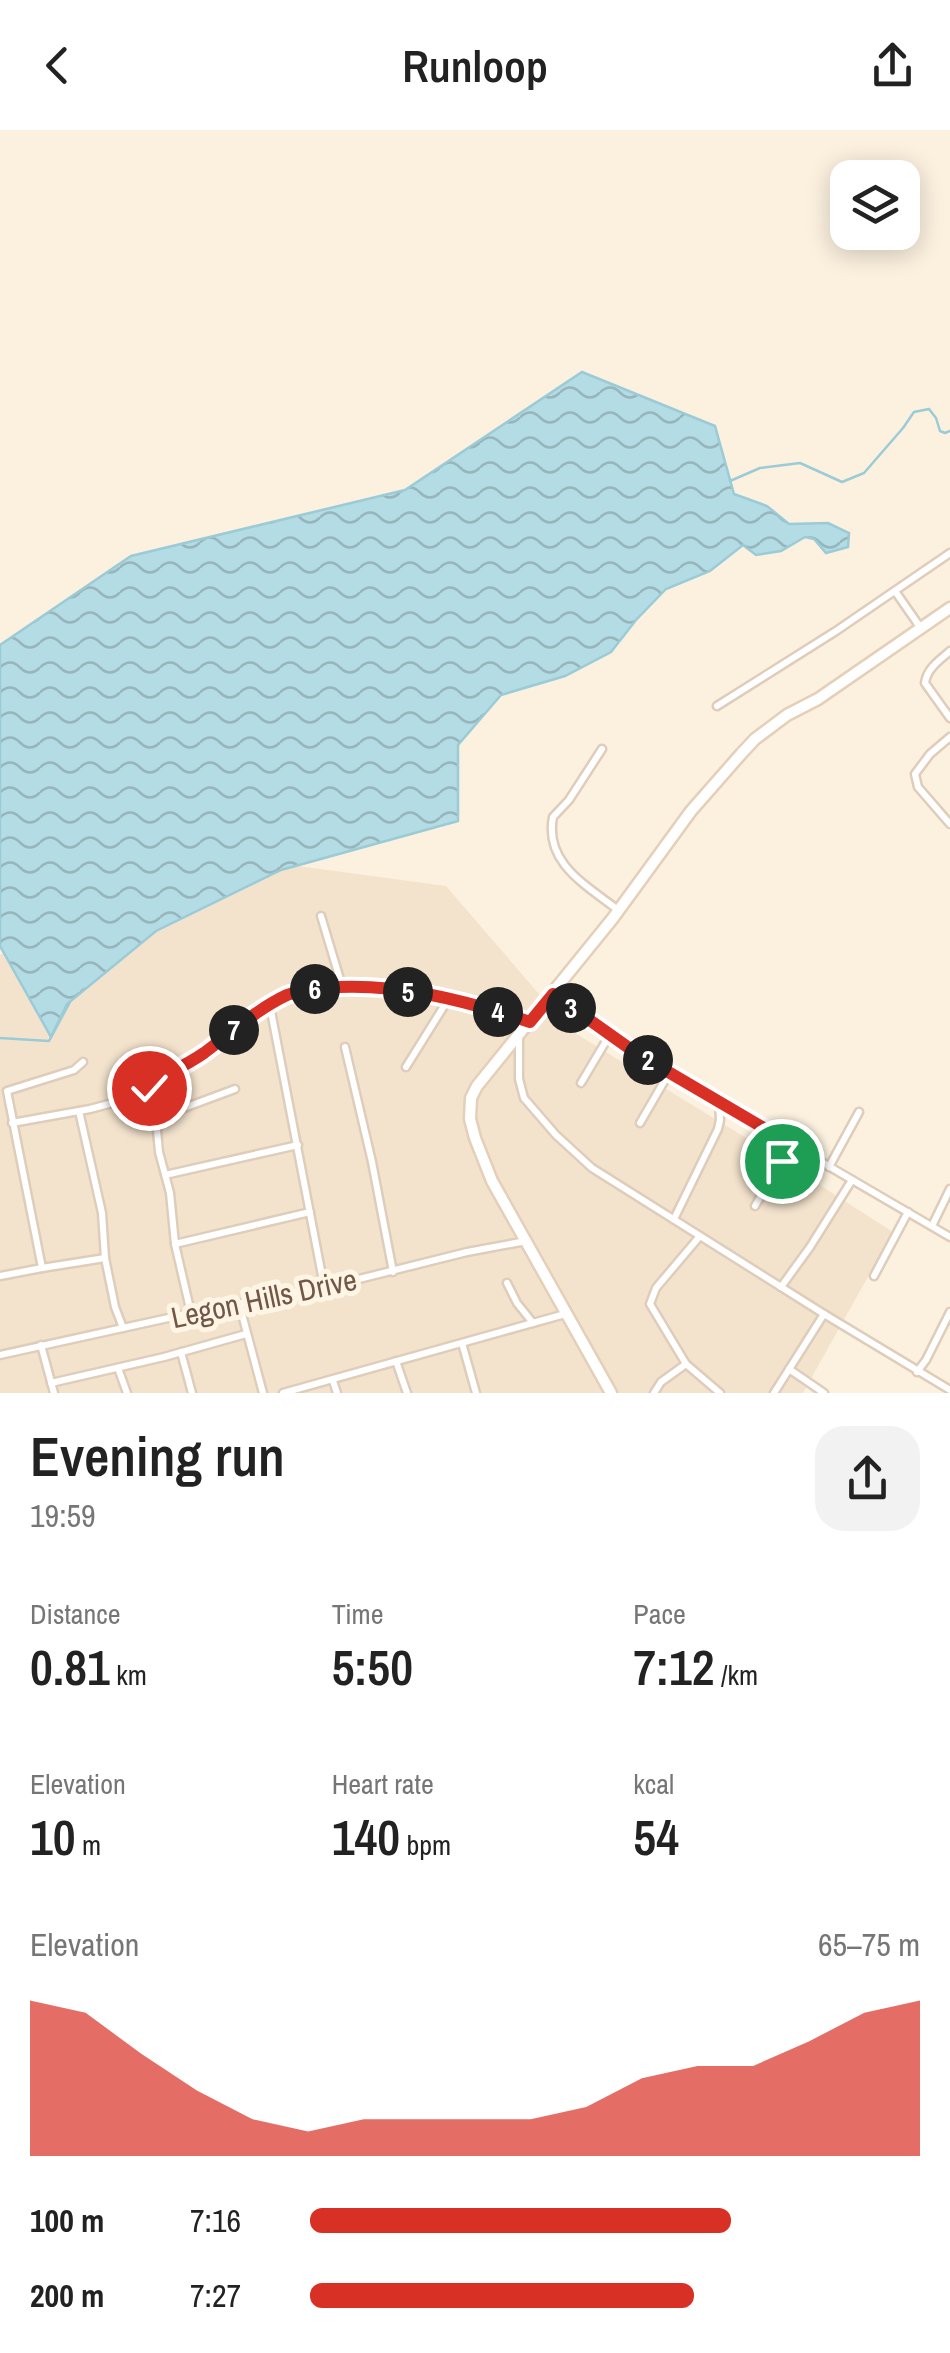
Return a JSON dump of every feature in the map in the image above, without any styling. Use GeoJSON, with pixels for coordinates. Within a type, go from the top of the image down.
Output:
{"type":"FeatureCollection","features":[{"type":"Feature","properties":{"kind":"street"},"geometry":{"type":"LineString","coordinates":[[716,706],[832,634],[950,553]]}},
{"type":"Feature","properties":{"kind":"street"},"geometry":{"type":"LineString","coordinates":[[894,591],[921,628]]}},
{"type":"Feature","properties":{"kind":"street"},"geometry":{"type":"LineString","coordinates":[[611,1393],[490,1176],[472,1130],[472,1098],[692,811],[756,739],[950,608]]}},
{"type":"Feature","properties":{"kind":"street"},"geometry":{"type":"LineString","coordinates":[[950,651],[931,668],[924,683],[950,718]]}},
{"type":"Feature","properties":{"kind":"street"},"geometry":{"type":"LineString","coordinates":[[950,736],[915,774],[918,787],[950,824]]}},
{"type":"Feature","properties":{"kind":"street"},"geometry":{"type":"LineString","coordinates":[[602,749],[569,800],[553,817],[552,846],[559,860],[618,910]]}},
{"type":"Feature","properties":{"kind":"street"},"geometry":{"type":"LineString","coordinates":[[321,916],[342,986]]}},
{"type":"Feature","properties":{"kind":"street"},"geometry":{"type":"LineString","coordinates":[[191,1313],[175,1244],[170,1193],[158,1152],[150,1083],[193,1060],[252,1016],[302,990],[342,986],[426,993],[530,1022]]}},
{"type":"Feature","properties":{"kind":"street"},"geometry":{"type":"LineString","coordinates":[[553,994],[609,1036],[669,1073],[950,1237]]}},
{"type":"Feature","properties":{"kind":"street"},"geometry":{"type":"LineString","coordinates":[[406,1068],[448,998]]}},
{"type":"Feature","properties":{"kind":"street"},"geometry":{"type":"LineString","coordinates":[[270,1006],[324,1286]]}},
{"type":"Feature","properties":{"kind":"street"},"geometry":{"type":"LineString","coordinates":[[520,1036],[524,1098],[592,1168],[950,1390]]}},
{"type":"Feature","properties":{"kind":"street"},"geometry":{"type":"LineString","coordinates":[[581,1083],[609,1036]]}},
{"type":"Feature","properties":{"kind":"street"},"geometry":{"type":"LineString","coordinates":[[345,1047],[393,1272]]}},
{"type":"Feature","properties":{"kind":"street"},"geometry":{"type":"LineString","coordinates":[[42,1268],[7,1091],[74,1070],[83,1062]]}},
{"type":"Feature","properties":{"kind":"street"},"geometry":{"type":"LineString","coordinates":[[640,1123],[669,1073]]}},
{"type":"Feature","properties":{"kind":"street"},"geometry":{"type":"LineString","coordinates":[[156,1118],[236,1088]]}},
{"type":"Feature","properties":{"kind":"street"},"geometry":{"type":"LineString","coordinates":[[12,1123],[150,1093]]}},
{"type":"Feature","properties":{"kind":"street"},"geometry":{"type":"LineString","coordinates":[[674,1219],[718,1129],[719,1102]]}},
{"type":"Feature","properties":{"kind":"street"},"geometry":{"type":"LineString","coordinates":[[79,1111],[102,1213],[105,1258],[122,1328]]}},
{"type":"Feature","properties":{"kind":"street"},"geometry":{"type":"LineString","coordinates":[[829,1168],[859,1112]]}},
{"type":"Feature","properties":{"kind":"street"},"geometry":{"type":"LineString","coordinates":[[755,1206],[791,1144]]}},
{"type":"Feature","properties":{"kind":"street"},"geometry":{"type":"LineString","coordinates":[[165,1174],[298,1146]]}},
{"type":"Feature","properties":{"kind":"street"},"geometry":{"type":"LineString","coordinates":[[781,1287],[852,1180]]}},
{"type":"Feature","properties":{"kind":"street"},"geometry":{"type":"LineString","coordinates":[[932,1226],[950,1188]]}},
{"type":"Feature","properties":{"kind":"street"},"geometry":{"type":"LineString","coordinates":[[175,1244],[310,1212]]}},
{"type":"Feature","properties":{"kind":"street"},"geometry":{"type":"LineString","coordinates":[[874,1276],[908,1212]]}},
{"type":"Feature","properties":{"kind":"street"},"geometry":{"type":"LineString","coordinates":[[700,1236],[656,1288],[650,1304],[686,1364],[720,1393]]}},
{"type":"Feature","properties":{"kind":"street","name":"Legon Hills Drive"},"geometry":{"type":"LineString","coordinates":[[0,1355],[527,1241]]}},
{"type":"Feature","properties":{"kind":"street"},"geometry":{"type":"LineString","coordinates":[[0,1276],[105,1258]]}},
{"type":"Feature","properties":{"kind":"street"},"geometry":{"type":"LineString","coordinates":[[508,1283],[533,1323]]}},
{"type":"Feature","properties":{"kind":"street"},"geometry":{"type":"LineString","coordinates":[[239,1303],[263,1393]]}},
{"type":"Feature","properties":{"kind":"street"},"geometry":{"type":"LineString","coordinates":[[917,1372],[950,1312]]}},
{"type":"Feature","properties":{"kind":"street"},"geometry":{"type":"LineString","coordinates":[[283,1393],[566,1314]]}},
{"type":"Feature","properties":{"kind":"street"},"geometry":{"type":"LineString","coordinates":[[774,1393],[824,1314]]}},
{"type":"Feature","properties":{"kind":"street"},"geometry":{"type":"LineString","coordinates":[[52,1383],[246,1334]]}},
{"type":"Feature","properties":{"kind":"street"},"geometry":{"type":"LineString","coordinates":[[462,1343],[476,1393]]}},
{"type":"Feature","properties":{"kind":"street"},"geometry":{"type":"LineString","coordinates":[[41,1345],[54,1393]]}},
{"type":"Feature","properties":{"kind":"street"},"geometry":{"type":"LineString","coordinates":[[181,1352],[192,1393]]}},
{"type":"Feature","properties":{"kind":"street"},"geometry":{"type":"LineString","coordinates":[[396,1362],[407,1393]]}},
{"type":"Feature","properties":{"kind":"street"},"geometry":{"type":"LineString","coordinates":[[654,1393],[661,1382],[686,1364]]}},
{"type":"Feature","properties":{"kind":"street"},"geometry":{"type":"LineString","coordinates":[[118,1368],[127,1393]]}},
{"type":"Feature","properties":{"kind":"street"},"geometry":{"type":"LineString","coordinates":[[789,1369],[824,1393]]}},
{"type":"Feature","properties":{"kind":"street"},"geometry":{"type":"LineString","coordinates":[[333,1380],[336,1393]]}},
{"type":"Feature","properties":{"kind":"shaded area"},"geometry":{"type":"Polygon","coordinates":[[[179,850],[446,886],[570,1030],[893,1232],[803,1393],[0,1393],[0,955],[179,850]]]}},
{"type":"Feature","properties":{"kind":"water"},"geometry":{"type":"Polygon","coordinates":[[[582,372],[715,426],[734,494],[767,506],[789,524],[828,523],[849,533],[848,547],[826,553],[814,539],[805,537],[781,551],[756,555],[743,545],[710,571],[666,589],[611,652],[565,676],[501,695],[458,745],[458,821],[281,870],[156,931],[67,1004],[51,1037],[0,946],[0,645],[131,556],[405,490],[582,372]]]}},
{"type":"Feature","properties":{"kind":"waterway"},"geometry":{"type":"LineString","coordinates":[[730,481],[760,468],[800,463],[842,482],[864,473],[914,412],[929,409],[940,431],[950,431]]}},
{"type":"Feature","properties":{"kind":"waterway"},"geometry":{"type":"LineString","coordinates":[[0,1038],[49,1041],[70,1002]]}},
{"type":"Feature","properties":{"kind":"route"},"geometry":{"type":"LineString","coordinates":[[149,1088],[150,1083],[193,1060],[252,1016],[302,990],[342,986],[426,993],[530,1022],[553,994],[609,1036],[791,1144],[782,1161]]}}]}
